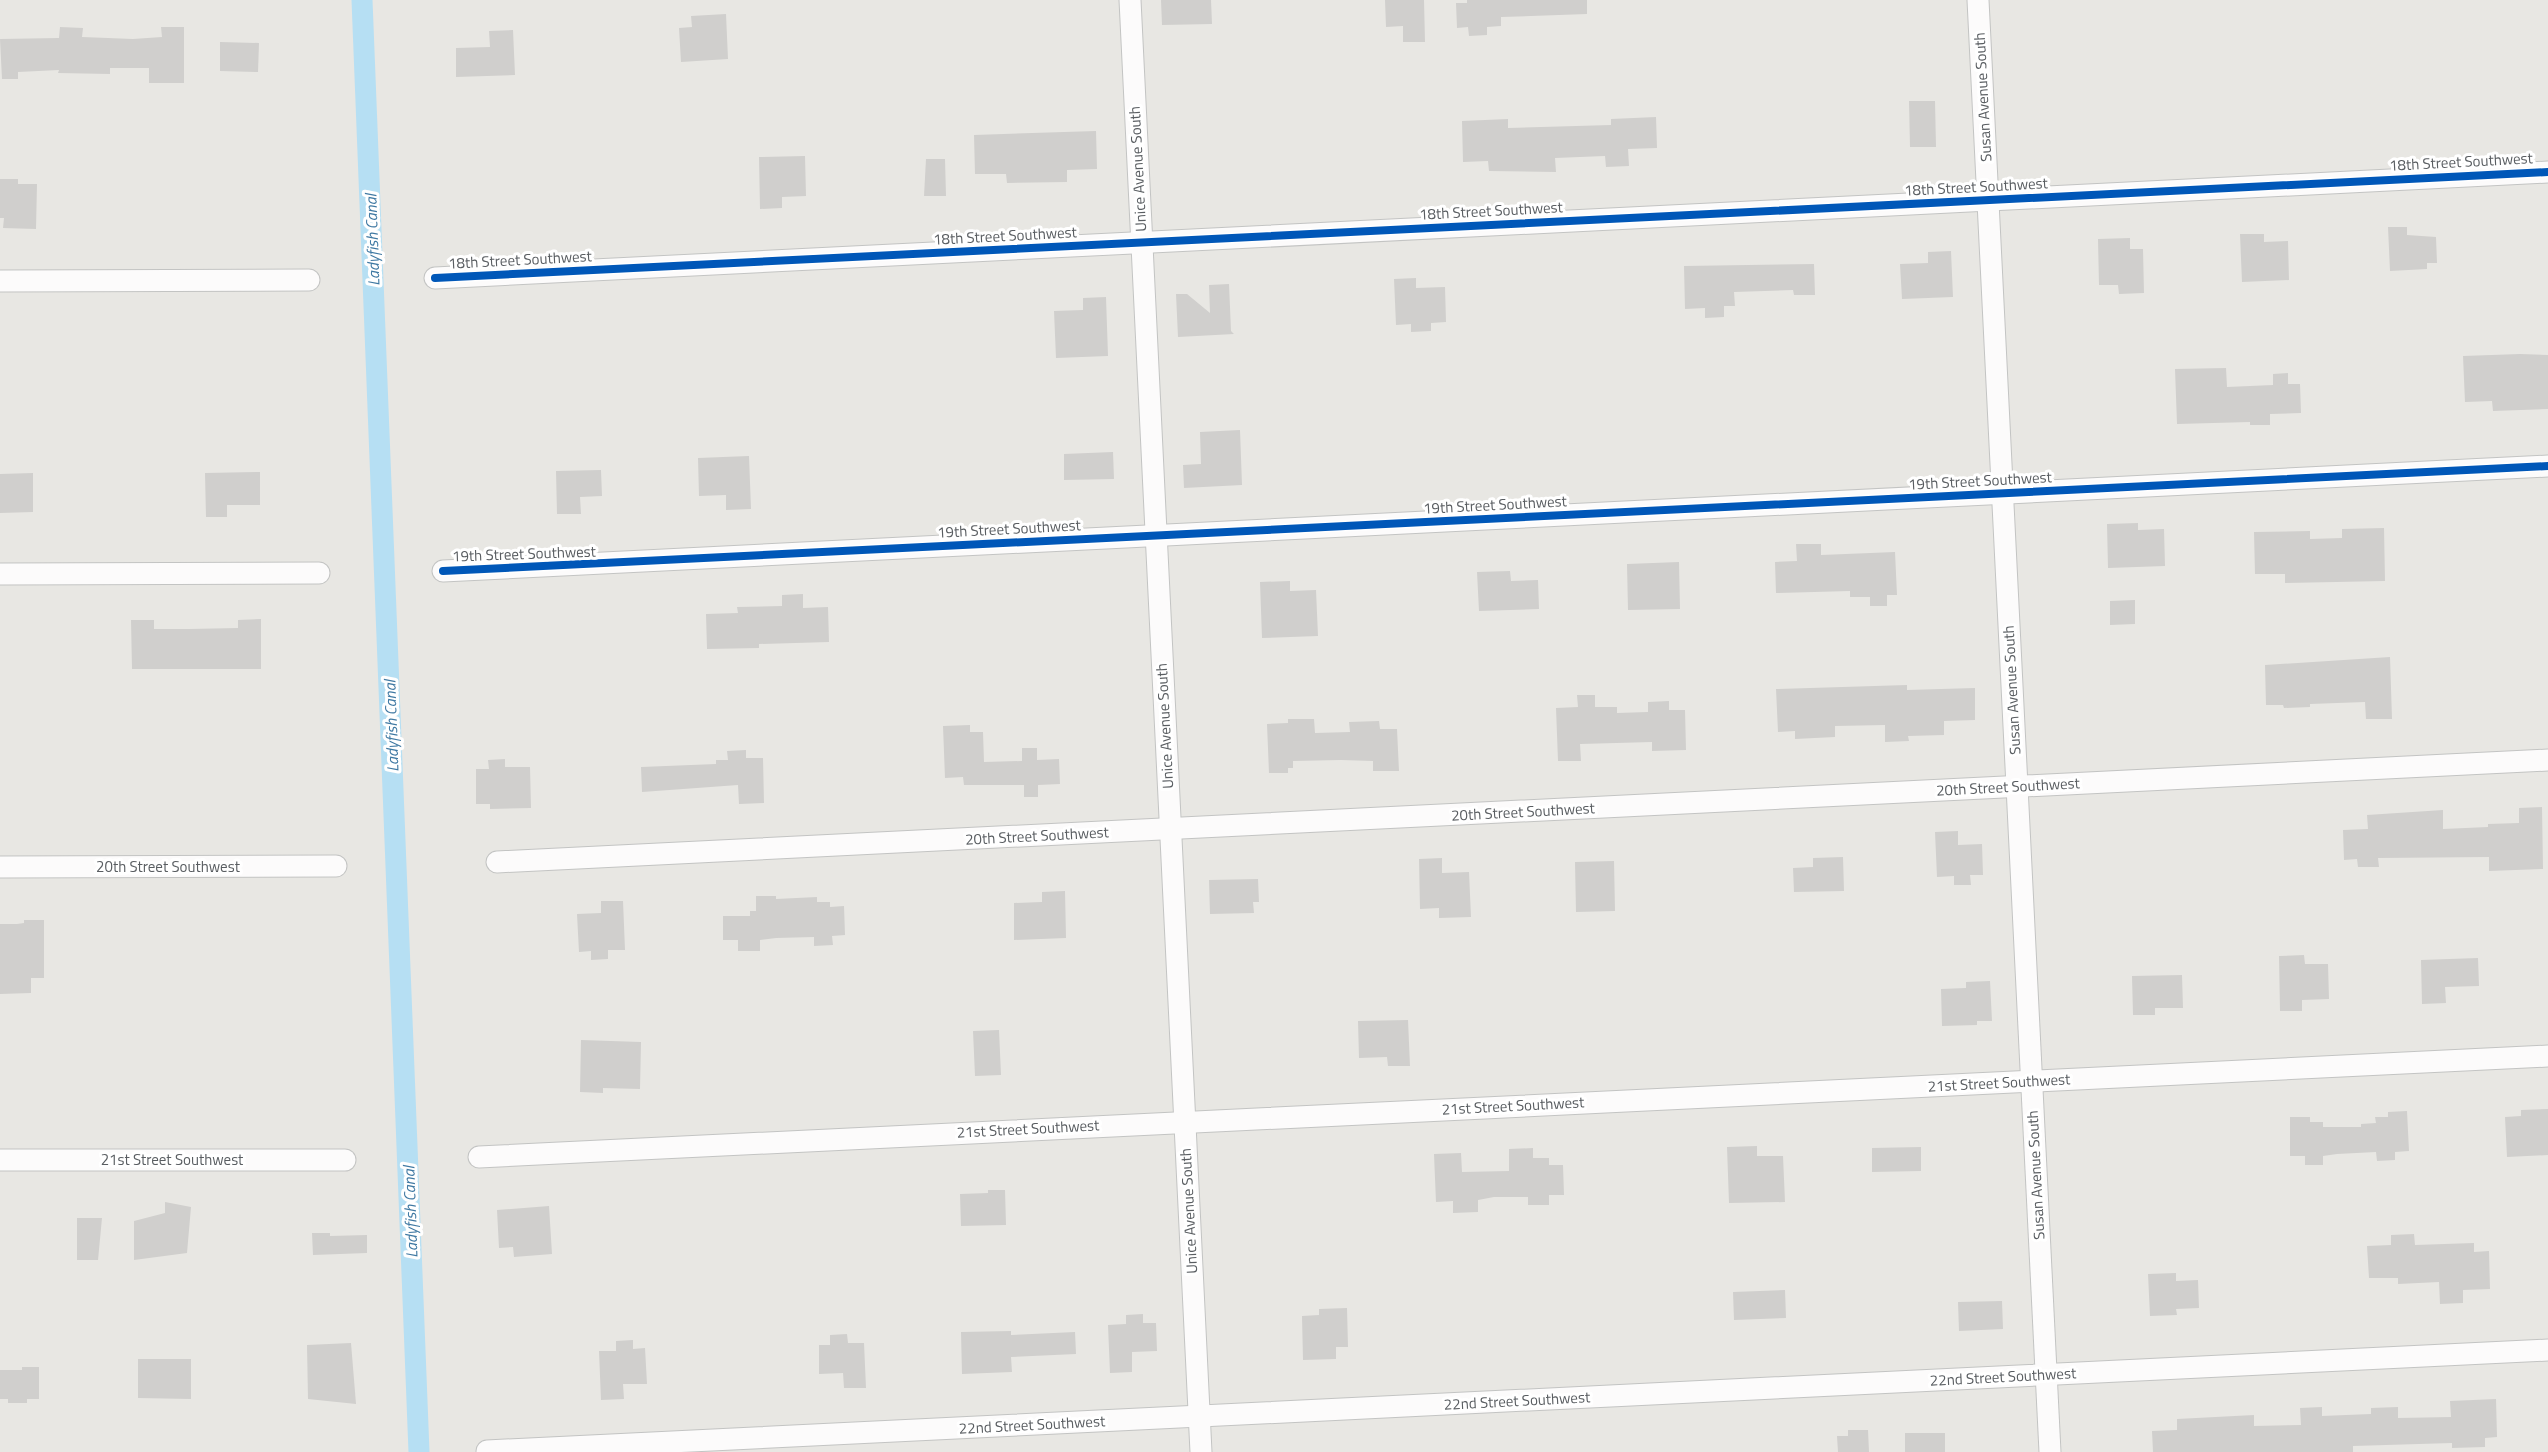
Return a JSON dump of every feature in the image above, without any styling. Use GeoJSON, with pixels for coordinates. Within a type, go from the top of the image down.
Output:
{"type":"FeatureCollection","features":[{"type":"Feature","properties":{"kind":"street","name":"Unice Avenue South"},"geometry":{"type":"LineString","coordinates":[[1130,0],[1201,1452]]}},
{"type":"Feature","properties":{"kind":"street","name":"Susan Avenue South"},"geometry":{"type":"LineString","coordinates":[[1978,0],[2050,1452]]}},
{"type":"Feature","properties":{"kind":"street","name":"18th Street Southwest"},"geometry":{"type":"LineString","coordinates":[[435,278],[2548,172]]}},
{"type":"Feature","properties":{"kind":"street"},"geometry":{"type":"LineString","coordinates":[[0,281],[309,280]]}},
{"type":"Feature","properties":{"kind":"street","name":"19th Street Southwest"},"geometry":{"type":"LineString","coordinates":[[443,571],[2548,466]]}},
{"type":"Feature","properties":{"kind":"street"},"geometry":{"type":"LineString","coordinates":[[0,574],[319,573]]}},
{"type":"Feature","properties":{"kind":"street","name":"20th Street Southwest"},"geometry":{"type":"LineString","coordinates":[[497,862],[2548,760]]}},
{"type":"Feature","properties":{"kind":"street","name":"20th Street Southwest"},"geometry":{"type":"LineString","coordinates":[[0,867],[336,866]]}},
{"type":"Feature","properties":{"kind":"street","name":"21st Street Southwest"},"geometry":{"type":"LineString","coordinates":[[479,1158],[2548,1056]]}},
{"type":"Feature","properties":{"kind":"street","name":"21st Street Southwest"},"geometry":{"type":"LineString","coordinates":[[0,1160],[345,1160]]}},
{"type":"Feature","properties":{"kind":"street","name":"22nd Street Southwest"},"geometry":{"type":"LineString","coordinates":[[486,1451],[2548,1350]]}},
{"type":"Feature","properties":{"kind":"building"},"geometry":{"type":"Polygon","coordinates":[[[1161,0],[1211,0],[1212,24],[1162,25],[1161,0]]]}},
{"type":"Feature","properties":{"kind":"building"},"geometry":{"type":"Polygon","coordinates":[[[1385,0],[1424,0],[1425,42],[1403,42],[1403,26],[1386,27],[1385,0]]]}},
{"type":"Feature","properties":{"kind":"building"},"geometry":{"type":"Polygon","coordinates":[[[1467,0],[1587,0],[1587,14],[1501,17],[1501,26],[1487,27],[1487,35],[1469,36],[1468,27],[1457,28],[1456,3],[1467,3],[1467,0]]]}},
{"type":"Feature","properties":{"kind":"building"},"geometry":{"type":"Polygon","coordinates":[[[726,14],[728,59],[681,62],[679,28],[692,27],[691,16],[726,14]]]}},
{"type":"Feature","properties":{"kind":"building"},"geometry":{"type":"Polygon","coordinates":[[[60,27],[83,28],[82,37],[133,39],[162,37],[161,27],[184,27],[184,83],[149,83],[149,68],[110,68],[110,74],[58,73],[59,70],[18,72],[18,79],[2,79],[0,39],[59,38],[60,27]]]}},
{"type":"Feature","properties":{"kind":"building"},"geometry":{"type":"Polygon","coordinates":[[[513,30],[515,75],[456,77],[456,48],[490,47],[489,31],[513,30]]]}},
{"type":"Feature","properties":{"kind":"building"},"geometry":{"type":"Polygon","coordinates":[[[220,42],[259,43],[258,72],[220,71],[220,42]]]}},
{"type":"Feature","properties":{"kind":"building"},"geometry":{"type":"Polygon","coordinates":[[[1909,101],[1935,101],[1936,147],[1910,147],[1909,101]]]}},
{"type":"Feature","properties":{"kind":"building"},"geometry":{"type":"Polygon","coordinates":[[[1656,117],[1657,148],[1628,149],[1629,166],[1606,167],[1605,156],[1555,158],[1556,172],[1489,171],[1488,161],[1463,162],[1462,121],[1508,119],[1508,128],[1611,125],[1611,119],[1656,117]]]}},
{"type":"Feature","properties":{"kind":"building"},"geometry":{"type":"Polygon","coordinates":[[[1096,131],[1097,169],[1067,170],[1067,182],[1007,183],[1006,174],[975,174],[974,135],[1096,131]]]}},
{"type":"Feature","properties":{"kind":"building"},"geometry":{"type":"Polygon","coordinates":[[[805,156],[806,196],[782,197],[782,208],[760,209],[759,157],[805,156]]]}},
{"type":"Feature","properties":{"kind":"building"},"geometry":{"type":"Polygon","coordinates":[[[926,159],[945,159],[946,196],[924,196],[926,159]]]}},
{"type":"Feature","properties":{"kind":"building"},"geometry":{"type":"Polygon","coordinates":[[[0,179],[18,179],[18,184],[37,184],[36,229],[3,228],[4,218],[0,218],[0,179]]]}},
{"type":"Feature","properties":{"kind":"building"},"geometry":{"type":"Polygon","coordinates":[[[2388,227],[2407,227],[2407,235],[2436,237],[2437,263],[2427,263],[2427,269],[2390,271],[2388,227]]]}},
{"type":"Feature","properties":{"kind":"building"},"geometry":{"type":"Polygon","coordinates":[[[2240,234],[2264,234],[2264,242],[2288,241],[2289,280],[2242,282],[2240,234]]]}},
{"type":"Feature","properties":{"kind":"building"},"geometry":{"type":"Polygon","coordinates":[[[2130,238],[2130,249],[2143,249],[2144,293],[2119,294],[2118,285],[2099,285],[2098,239],[2130,238]]]}},
{"type":"Feature","properties":{"kind":"building"},"geometry":{"type":"Polygon","coordinates":[[[1951,251],[1953,297],[1902,299],[1900,264],[1928,263],[1928,252],[1951,251]]]}},
{"type":"Feature","properties":{"kind":"building"},"geometry":{"type":"Polygon","coordinates":[[[1814,264],[1815,295],[1794,295],[1793,290],[1734,292],[1735,306],[1724,306],[1724,317],[1705,318],[1705,308],[1685,309],[1684,266],[1814,264]]]}},
{"type":"Feature","properties":{"kind":"building"},"geometry":{"type":"Polygon","coordinates":[[[1416,278],[1416,288],[1445,287],[1446,322],[1431,323],[1431,331],[1411,332],[1411,324],[1396,325],[1394,279],[1416,278]]]}},
{"type":"Feature","properties":{"kind":"building"},"geometry":{"type":"Polygon","coordinates":[[[1229,284],[1231,331],[1234,334],[1178,337],[1176,294],[1187,294],[1210,313],[1209,285],[1229,284]]]}},
{"type":"Feature","properties":{"kind":"building"},"geometry":{"type":"Polygon","coordinates":[[[1106,297],[1108,356],[1056,358],[1054,311],[1083,310],[1083,298],[1106,297]]]}},
{"type":"Feature","properties":{"kind":"building"},"geometry":{"type":"Polygon","coordinates":[[[2548,355],[2548,409],[2493,411],[2492,401],[2465,402],[2463,356],[2548,355]]]}},
{"type":"Feature","properties":{"kind":"building"},"geometry":{"type":"Polygon","coordinates":[[[2226,368],[2227,387],[2273,385],[2273,374],[2288,373],[2288,384],[2300,384],[2301,413],[2270,414],[2270,425],[2250,425],[2250,422],[2177,424],[2175,369],[2226,368]]]}},
{"type":"Feature","properties":{"kind":"building"},"geometry":{"type":"Polygon","coordinates":[[[1240,430],[1242,485],[1184,488],[1183,465],[1201,464],[1200,432],[1240,430]]]}},
{"type":"Feature","properties":{"kind":"building"},"geometry":{"type":"Polygon","coordinates":[[[1113,452],[1114,479],[1064,480],[1064,454],[1113,452]]]}},
{"type":"Feature","properties":{"kind":"building"},"geometry":{"type":"Polygon","coordinates":[[[749,456],[751,509],[726,510],[726,495],[699,496],[698,458],[749,456]]]}},
{"type":"Feature","properties":{"kind":"building"},"geometry":{"type":"Polygon","coordinates":[[[601,470],[602,496],[580,497],[581,514],[557,514],[556,471],[601,470]]]}},
{"type":"Feature","properties":{"kind":"building"},"geometry":{"type":"Polygon","coordinates":[[[260,472],[260,505],[227,505],[227,517],[206,517],[205,473],[260,472]]]}},
{"type":"Feature","properties":{"kind":"building"},"geometry":{"type":"Polygon","coordinates":[[[33,473],[33,512],[0,513],[0,474],[33,473]]]}},
{"type":"Feature","properties":{"kind":"building"},"geometry":{"type":"Polygon","coordinates":[[[2138,523],[2138,530],[2164,529],[2165,566],[2108,568],[2107,524],[2138,523]]]}},
{"type":"Feature","properties":{"kind":"building"},"geometry":{"type":"Polygon","coordinates":[[[2384,528],[2385,581],[2285,583],[2285,574],[2255,574],[2254,532],[2310,531],[2310,539],[2342,538],[2342,529],[2384,528]]]}},
{"type":"Feature","properties":{"kind":"building"},"geometry":{"type":"Polygon","coordinates":[[[1796,544],[1821,544],[1821,555],[1895,552],[1897,595],[1887,595],[1887,606],[1870,606],[1870,597],[1850,597],[1850,591],[1776,593],[1775,562],[1797,561],[1796,544]]]}},
{"type":"Feature","properties":{"kind":"building"},"geometry":{"type":"Polygon","coordinates":[[[1679,562],[1680,609],[1628,610],[1627,564],[1679,562]]]}},
{"type":"Feature","properties":{"kind":"building"},"geometry":{"type":"Polygon","coordinates":[[[1510,571],[1511,581],[1538,580],[1539,609],[1479,611],[1477,572],[1510,571]]]}},
{"type":"Feature","properties":{"kind":"building"},"geometry":{"type":"Polygon","coordinates":[[[1290,581],[1290,591],[1316,590],[1318,636],[1262,638],[1260,582],[1290,581]]]}},
{"type":"Feature","properties":{"kind":"building"},"geometry":{"type":"Polygon","coordinates":[[[803,594],[803,608],[828,607],[829,642],[759,644],[759,648],[707,649],[706,614],[738,613],[737,607],[782,606],[782,595],[803,594]]]}},
{"type":"Feature","properties":{"kind":"building"},"geometry":{"type":"Polygon","coordinates":[[[2135,600],[2135,624],[2110,625],[2110,601],[2135,600]]]}},
{"type":"Feature","properties":{"kind":"building"},"geometry":{"type":"Polygon","coordinates":[[[261,619],[261,669],[132,669],[131,620],[154,620],[154,629],[189,629],[238,628],[238,620],[261,619]]]}},
{"type":"Feature","properties":{"kind":"building"},"geometry":{"type":"Polygon","coordinates":[[[2390,657],[2392,719],[2366,719],[2365,702],[2310,704],[2310,707],[2284,708],[2283,705],[2266,705],[2265,665],[2390,657]]]}},
{"type":"Feature","properties":{"kind":"building"},"geometry":{"type":"Polygon","coordinates":[[[1907,685],[1907,690],[1975,688],[1975,720],[1944,721],[1944,735],[1908,736],[1909,741],[1885,742],[1885,725],[1835,726],[1835,737],[1795,739],[1795,731],[1778,732],[1776,689],[1907,685]]]}},
{"type":"Feature","properties":{"kind":"building"},"geometry":{"type":"Polygon","coordinates":[[[1577,695],[1595,695],[1595,707],[1617,707],[1617,713],[1648,712],[1648,702],[1669,701],[1669,710],[1685,710],[1686,750],[1652,751],[1652,742],[1580,744],[1581,761],[1558,761],[1556,708],[1578,707],[1577,695]]]}},
{"type":"Feature","properties":{"kind":"building"},"geometry":{"type":"Polygon","coordinates":[[[1288,719],[1314,719],[1315,733],[1350,732],[1349,722],[1379,721],[1380,729],[1397,729],[1399,771],[1373,771],[1373,761],[1341,760],[1293,761],[1293,768],[1288,768],[1288,773],[1269,773],[1267,724],[1288,723],[1288,719]]]}},
{"type":"Feature","properties":{"kind":"building"},"geometry":{"type":"Polygon","coordinates":[[[970,725],[970,732],[983,732],[984,762],[1022,761],[1022,748],[1037,748],[1037,760],[1059,759],[1060,784],[1038,785],[1038,797],[1024,797],[1024,785],[964,785],[963,777],[945,778],[943,726],[970,725]]]}},
{"type":"Feature","properties":{"kind":"building"},"geometry":{"type":"Polygon","coordinates":[[[746,750],[746,758],[763,758],[764,803],[739,804],[738,785],[642,792],[641,767],[716,764],[716,760],[728,760],[727,751],[746,750]]]}},
{"type":"Feature","properties":{"kind":"building"},"geometry":{"type":"Polygon","coordinates":[[[505,759],[505,767],[530,767],[531,808],[490,809],[490,804],[476,804],[476,769],[489,769],[488,760],[505,759]]]}},
{"type":"Feature","properties":{"kind":"building"},"geometry":{"type":"Polygon","coordinates":[[[2542,807],[2543,869],[2489,871],[2489,857],[2378,858],[2379,867],[2358,867],[2357,859],[2344,860],[2343,830],[2368,829],[2367,815],[2443,810],[2443,829],[2488,827],[2488,824],[2519,823],[2519,808],[2542,807]]]}},
{"type":"Feature","properties":{"kind":"building"},"geometry":{"type":"Polygon","coordinates":[[[1958,831],[1958,845],[1982,844],[1983,875],[1970,875],[1971,885],[1954,885],[1954,876],[1937,877],[1935,832],[1958,831]]]}},
{"type":"Feature","properties":{"kind":"building"},"geometry":{"type":"Polygon","coordinates":[[[1843,857],[1844,891],[1794,892],[1793,868],[1813,867],[1813,858],[1843,857]]]}},
{"type":"Feature","properties":{"kind":"building"},"geometry":{"type":"Polygon","coordinates":[[[1442,858],[1442,873],[1469,872],[1471,917],[1439,918],[1439,908],[1420,909],[1419,859],[1442,858]]]}},
{"type":"Feature","properties":{"kind":"building"},"geometry":{"type":"Polygon","coordinates":[[[1614,861],[1615,911],[1576,912],[1575,862],[1614,861]]]}},
{"type":"Feature","properties":{"kind":"building"},"geometry":{"type":"Polygon","coordinates":[[[1258,879],[1259,902],[1253,902],[1254,913],[1210,914],[1209,880],[1258,879]]]}},
{"type":"Feature","properties":{"kind":"building"},"geometry":{"type":"Polygon","coordinates":[[[1065,891],[1066,938],[1014,940],[1014,903],[1042,902],[1042,892],[1065,891]]]}},
{"type":"Feature","properties":{"kind":"building"},"geometry":{"type":"Polygon","coordinates":[[[756,896],[776,896],[776,899],[817,897],[817,902],[830,902],[830,907],[844,906],[845,935],[832,936],[833,945],[814,946],[814,937],[776,938],[760,940],[760,951],[738,951],[738,940],[723,940],[723,916],[750,916],[750,911],[756,911],[756,896]]]}},
{"type":"Feature","properties":{"kind":"building"},"geometry":{"type":"Polygon","coordinates":[[[601,901],[623,901],[625,950],[608,950],[608,959],[591,960],[591,951],[579,952],[577,914],[601,913],[601,901]]]}},
{"type":"Feature","properties":{"kind":"building"},"geometry":{"type":"Polygon","coordinates":[[[24,920],[44,920],[44,978],[31,978],[31,993],[0,994],[0,924],[24,923],[24,920]]]}},
{"type":"Feature","properties":{"kind":"building"},"geometry":{"type":"Polygon","coordinates":[[[2304,955],[2305,964],[2328,964],[2329,999],[2302,1000],[2302,1011],[2280,1011],[2279,956],[2304,955]]]}},
{"type":"Feature","properties":{"kind":"building"},"geometry":{"type":"Polygon","coordinates":[[[2478,958],[2479,986],[2445,987],[2446,1003],[2422,1004],[2421,960],[2478,958]]]}},
{"type":"Feature","properties":{"kind":"building"},"geometry":{"type":"Polygon","coordinates":[[[2182,975],[2183,1008],[2155,1008],[2155,1015],[2133,1015],[2132,976],[2182,975]]]}},
{"type":"Feature","properties":{"kind":"building"},"geometry":{"type":"Polygon","coordinates":[[[1990,981],[1992,1021],[1977,1021],[1977,1025],[1942,1026],[1941,989],[1966,988],[1966,982],[1990,981]]]}},
{"type":"Feature","properties":{"kind":"building"},"geometry":{"type":"Polygon","coordinates":[[[1408,1020],[1410,1066],[1388,1066],[1387,1057],[1359,1058],[1358,1021],[1408,1020]]]}},
{"type":"Feature","properties":{"kind":"building"},"geometry":{"type":"Polygon","coordinates":[[[999,1030],[1001,1075],[975,1076],[973,1031],[999,1030]]]}},
{"type":"Feature","properties":{"kind":"building"},"geometry":{"type":"Polygon","coordinates":[[[581,1040],[641,1042],[640,1089],[603,1088],[603,1093],[580,1092],[581,1040]]]}},
{"type":"Feature","properties":{"kind":"building"},"geometry":{"type":"Polygon","coordinates":[[[2548,1109],[2548,1155],[2507,1157],[2505,1117],[2521,1116],[2521,1110],[2548,1109]]]}},
{"type":"Feature","properties":{"kind":"building"},"geometry":{"type":"Polygon","coordinates":[[[2407,1111],[2409,1151],[2395,1152],[2395,1160],[2377,1161],[2376,1152],[2337,1154],[2323,1156],[2323,1165],[2305,1165],[2305,1156],[2290,1156],[2290,1117],[2310,1117],[2310,1122],[2323,1122],[2323,1127],[2361,1127],[2361,1124],[2376,1123],[2375,1117],[2388,1117],[2388,1112],[2407,1111]]]}},
{"type":"Feature","properties":{"kind":"building"},"geometry":{"type":"Polygon","coordinates":[[[1757,1146],[1757,1156],[1783,1156],[1785,1202],[1729,1203],[1727,1147],[1757,1146]]]}},
{"type":"Feature","properties":{"kind":"building"},"geometry":{"type":"Polygon","coordinates":[[[1921,1147],[1921,1171],[1872,1172],[1872,1148],[1921,1147]]]}},
{"type":"Feature","properties":{"kind":"building"},"geometry":{"type":"Polygon","coordinates":[[[1533,1148],[1533,1158],[1549,1158],[1549,1165],[1563,1165],[1564,1195],[1549,1195],[1549,1205],[1528,1205],[1528,1197],[1494,1197],[1478,1200],[1478,1212],[1453,1213],[1453,1201],[1436,1202],[1434,1154],[1461,1153],[1462,1172],[1509,1171],[1509,1149],[1533,1148]]]}},
{"type":"Feature","properties":{"kind":"building"},"geometry":{"type":"Polygon","coordinates":[[[988,1190],[1005,1190],[1006,1225],[961,1226],[960,1194],[988,1193],[988,1190]]]}},
{"type":"Feature","properties":{"kind":"building"},"geometry":{"type":"Polygon","coordinates":[[[165,1202],[191,1207],[187,1253],[134,1260],[134,1221],[165,1213],[165,1202]]]}},
{"type":"Feature","properties":{"kind":"building"},"geometry":{"type":"Polygon","coordinates":[[[549,1206],[552,1254],[514,1257],[513,1247],[499,1248],[497,1210],[549,1206]]]}},
{"type":"Feature","properties":{"kind":"building"},"geometry":{"type":"Polygon","coordinates":[[[77,1218],[102,1218],[98,1260],[77,1260],[77,1218]]]}},
{"type":"Feature","properties":{"kind":"building"},"geometry":{"type":"Polygon","coordinates":[[[312,1233],[330,1233],[330,1236],[367,1235],[367,1253],[313,1255],[312,1233]]]}},
{"type":"Feature","properties":{"kind":"building"},"geometry":{"type":"Polygon","coordinates":[[[2414,1234],[2415,1245],[2474,1243],[2474,1252],[2489,1251],[2490,1289],[2463,1290],[2463,1303],[2440,1304],[2439,1282],[2398,1284],[2398,1278],[2369,1278],[2367,1246],[2391,1245],[2391,1235],[2414,1234]]]}},
{"type":"Feature","properties":{"kind":"building"},"geometry":{"type":"Polygon","coordinates":[[[2176,1273],[2176,1281],[2198,1280],[2199,1308],[2176,1309],[2177,1315],[2150,1316],[2148,1274],[2176,1273]]]}},
{"type":"Feature","properties":{"kind":"building"},"geometry":{"type":"Polygon","coordinates":[[[1785,1290],[1786,1318],[1734,1320],[1733,1292],[1785,1290]]]}},
{"type":"Feature","properties":{"kind":"building"},"geometry":{"type":"Polygon","coordinates":[[[2002,1301],[2003,1329],[1959,1331],[1958,1302],[2002,1301]]]}},
{"type":"Feature","properties":{"kind":"building"},"geometry":{"type":"Polygon","coordinates":[[[1347,1308],[1348,1347],[1336,1347],[1336,1359],[1303,1360],[1302,1316],[1319,1315],[1319,1309],[1347,1308]]]}},
{"type":"Feature","properties":{"kind":"building"},"geometry":{"type":"Polygon","coordinates":[[[1143,1314],[1143,1323],[1156,1323],[1157,1351],[1132,1352],[1132,1372],[1110,1373],[1108,1325],[1126,1324],[1126,1315],[1143,1314]]]}},
{"type":"Feature","properties":{"kind":"building"},"geometry":{"type":"Polygon","coordinates":[[[1011,1331],[1011,1335],[1075,1332],[1076,1354],[1011,1357],[1012,1372],[962,1374],[961,1332],[1011,1331]]]}},
{"type":"Feature","properties":{"kind":"building"},"geometry":{"type":"Polygon","coordinates":[[[847,1334],[848,1343],[864,1343],[866,1388],[844,1388],[843,1373],[819,1374],[819,1345],[830,1345],[830,1335],[847,1334]]]}},
{"type":"Feature","properties":{"kind":"building"},"geometry":{"type":"Polygon","coordinates":[[[633,1340],[633,1349],[645,1348],[647,1384],[623,1384],[624,1399],[601,1400],[599,1351],[616,1351],[616,1341],[633,1340]]]}},
{"type":"Feature","properties":{"kind":"building"},"geometry":{"type":"Polygon","coordinates":[[[351,1343],[356,1404],[308,1399],[307,1345],[351,1343]]]}},
{"type":"Feature","properties":{"kind":"building"},"geometry":{"type":"Polygon","coordinates":[[[138,1359],[191,1359],[191,1399],[138,1398],[138,1359]]]}},
{"type":"Feature","properties":{"kind":"building"},"geometry":{"type":"Polygon","coordinates":[[[22,1367],[39,1367],[39,1399],[27,1399],[27,1403],[8,1403],[8,1399],[0,1399],[0,1370],[22,1370],[22,1367]]]}},
{"type":"Feature","properties":{"kind":"building"},"geometry":{"type":"Polygon","coordinates":[[[2496,1399],[2497,1437],[2485,1438],[2485,1447],[2452,1448],[2452,1443],[2353,1446],[2353,1452],[2153,1452],[2152,1431],[2177,1430],[2177,1419],[2254,1415],[2254,1426],[2301,1425],[2300,1408],[2322,1407],[2322,1416],[2371,1414],[2371,1408],[2398,1407],[2398,1418],[2451,1417],[2450,1401],[2496,1399]]]}},
{"type":"Feature","properties":{"kind":"building"},"geometry":{"type":"Polygon","coordinates":[[[1848,1430],[1868,1430],[1869,1452],[1838,1452],[1837,1436],[1848,1436],[1848,1430]]]}},
{"type":"Feature","properties":{"kind":"building"},"geometry":{"type":"Polygon","coordinates":[[[1905,1433],[1945,1433],[1945,1452],[1905,1452],[1905,1433]]]}},
{"type":"Feature","properties":{"kind":"waterway","name":"Ladyfish Canal"},"geometry":{"type":"LineString","coordinates":[[362,0],[419,1452]]}},
{"type":"Feature","properties":{"kind":"cycle path"},"geometry":{"type":"LineString","coordinates":[[435,278],[2548,172]]}},
{"type":"Feature","properties":{"kind":"cycle path"},"geometry":{"type":"LineString","coordinates":[[443,571],[2548,466]]}}]}
